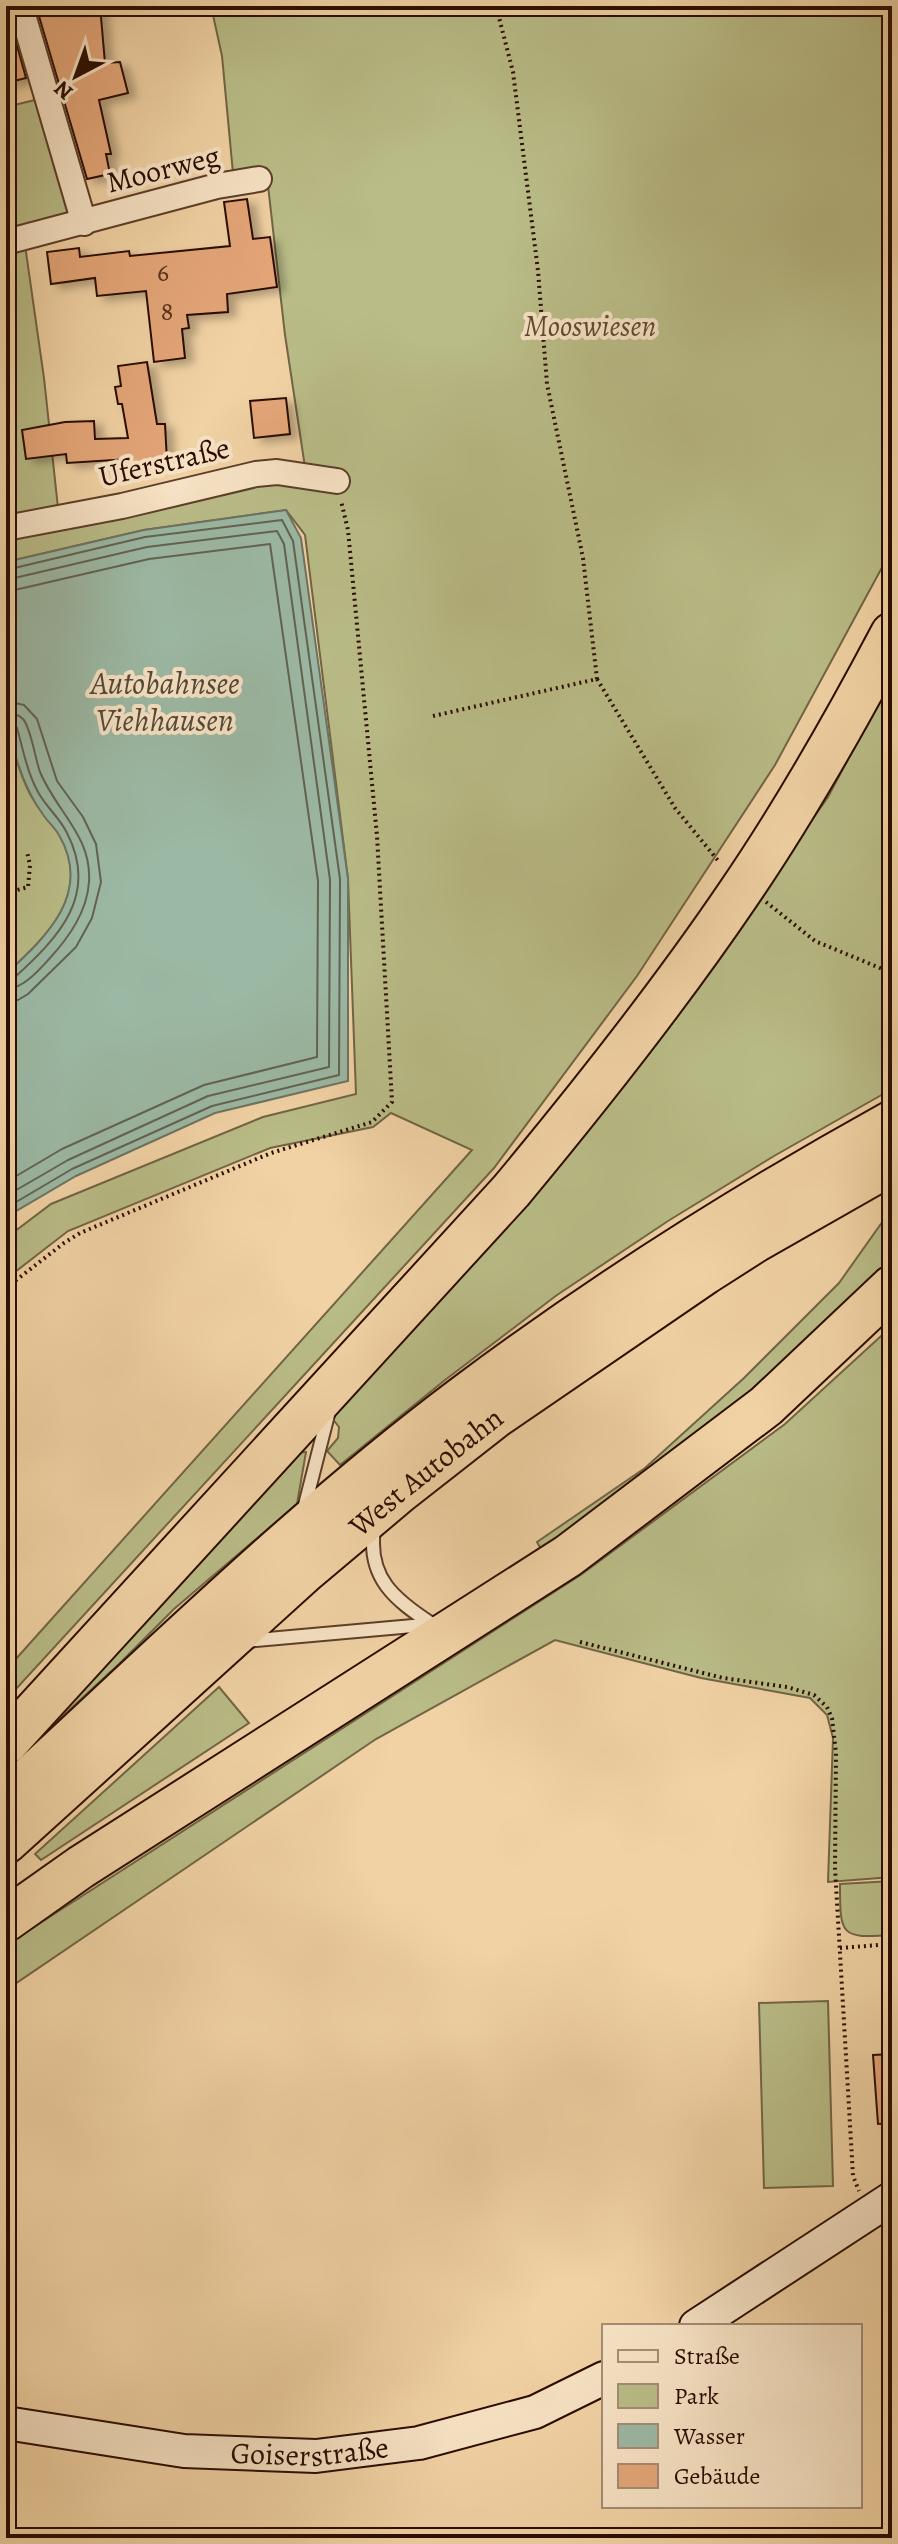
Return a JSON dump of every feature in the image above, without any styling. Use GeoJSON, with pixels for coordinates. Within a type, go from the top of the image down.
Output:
{"type":"FeatureCollection","features":[{"type":"Feature","properties":{"kind":"highway"},"geometry":{"type":"LineString","coordinates":[[6,1743],[511,1191],[590,1095],[664,1000],[738,895],[804,791],[892,634]]}},
{"type":"Feature","properties":{"kind":"highway","name":"West Autobahn"},"geometry":{"type":"LineString","coordinates":[[6,1800],[337,1499],[463,1398],[572,1318],[687,1242],[892,1122]]}},
{"type":"Feature","properties":{"kind":"highway","name":"West Autobahn"},"geometry":{"type":"LineString","coordinates":[[6,1842],[383,1505],[496,1416],[755,1241],[892,1163]]}},
{"type":"Feature","properties":{"kind":"highway"},"geometry":{"type":"LineString","coordinates":[[6,1920],[450,1622],[568,1556],[766,1406],[892,1287]]}},
{"type":"Feature","properties":{"kind":"street","name":"Moorweg"},"geometry":{"type":"LineString","coordinates":[[21,8],[84,223]]}},
{"type":"Feature","properties":{"kind":"street","name":"Moorweg"},"geometry":{"type":"LineString","coordinates":[[6,242],[217,186],[259,179]]}},
{"type":"Feature","properties":{"kind":"street","name":"Uferstraße"},"geometry":{"type":"LineString","coordinates":[[6,528],[122,506],[256,474],[277,472],[337,481]]}},
{"type":"Feature","properties":{"kind":"street"},"geometry":{"type":"LineString","coordinates":[[699,2324],[882,2204]]}},
{"type":"Feature","properties":{"kind":"street","name":"Goiserstraße"},"geometry":{"type":"LineString","coordinates":[[6,2423],[184,2451],[316,2456],[419,2443],[535,2412],[602,2379]]}},
{"type":"Feature","properties":{"kind":"lane"},"geometry":{"type":"LineString","coordinates":[[299,1533],[335,1384]]}},
{"type":"Feature","properties":{"kind":"lane"},"geometry":{"type":"LineString","coordinates":[[383,1505],[375,1521],[371,1548],[378,1576],[402,1604],[450,1622]]}},
{"type":"Feature","properties":{"kind":"lane"},"geometry":{"type":"LineString","coordinates":[[227,1643],[450,1622]]}},
{"type":"Feature","properties":{"kind":"path"},"geometry":{"type":"LineString","coordinates":[[496,6],[513,72],[538,271],[547,384],[583,558],[597,679],[675,808],[720,863]]}},
{"type":"Feature","properties":{"kind":"path"},"geometry":{"type":"LineString","coordinates":[[6,1288],[80,1233],[271,1153],[372,1122],[392,1102],[377,836],[348,530],[337,481]]}},
{"type":"Feature","properties":{"kind":"path"},"geometry":{"type":"LineString","coordinates":[[433,716],[597,679]]}},
{"type":"Feature","properties":{"kind":"path"},"geometry":{"type":"LineString","coordinates":[[6,893],[28,887],[30,865],[27,852]]}},
{"type":"Feature","properties":{"kind":"path"},"geometry":{"type":"LineString","coordinates":[[766,902],[815,941],[892,973]]}},
{"type":"Feature","properties":{"kind":"path"},"geometry":{"type":"LineString","coordinates":[[580,1642],[723,1678],[787,1687],[814,1695],[827,1707],[832,1718],[836,1753],[835,1868],[853,2176],[861,2197],[882,2204]]}},
{"type":"Feature","properties":{"kind":"path"},"geometry":{"type":"LineString","coordinates":[[840,1948],[892,1944]]}},
{"type":"Feature","properties":{"kind":"green space","name":"Mooswiesen"},"geometry":{"type":"Polygon","coordinates":[[[211,6],[892,6],[892,549],[775,765],[637,976],[494,1168],[15,1690],[6,1711],[6,1670],[472,1150],[391,1113],[373,1127],[270,1148],[68,1231],[6,1279],[6,1238],[51,1204],[263,1117],[356,1094],[348,879],[305,535],[286,510],[144,530],[6,562],[6,536],[305,467],[285,335],[266,168],[233,173],[222,56],[211,6]]]}},
{"type":"Feature","properties":{"kind":"green space"},"geometry":{"type":"Polygon","coordinates":[[[39,99],[72,219],[23,231],[44,378],[58,508],[6,517],[6,107],[39,99]]]}},
{"type":"Feature","properties":{"kind":"green space"},"geometry":{"type":"Polygon","coordinates":[[[892,676],[892,1089],[668,1221],[557,1295],[340,1465],[327,1451],[338,1438],[339,1427],[331,1417],[680,1009],[828,797],[892,676]]]}},
{"type":"Feature","properties":{"kind":"green space"},"geometry":{"type":"Polygon","coordinates":[[[6,712],[21,775],[33,799],[59,834],[68,855],[71,875],[61,912],[50,929],[6,974],[6,712]]]}},
{"type":"Feature","properties":{"kind":"green space"},"geometry":{"type":"Polygon","coordinates":[[[892,1220],[892,1260],[811,1340],[680,1449],[541,1549],[537,1542],[645,1468],[744,1378],[839,1283],[883,1221],[892,1220]]]}},
{"type":"Feature","properties":{"kind":"green space"},"geometry":{"type":"Polygon","coordinates":[[[892,1326],[892,1877],[828,1882],[833,1738],[827,1715],[810,1698],[701,1678],[555,1640],[376,1739],[6,1990],[6,1945],[582,1574],[785,1424],[892,1326]]]}},
{"type":"Feature","properties":{"kind":"green space"},"geometry":{"type":"Polygon","coordinates":[[[306,1452],[297,1504],[174,1609],[9,1766],[6,1764],[290,1453],[306,1452]]]}},
{"type":"Feature","properties":{"kind":"green space"},"geometry":{"type":"Polygon","coordinates":[[[219,1687],[249,1723],[41,1860],[35,1854],[219,1687]]]}},
{"type":"Feature","properties":{"kind":"green space"},"geometry":{"type":"Polygon","coordinates":[[[892,1881],[892,1935],[862,1936],[846,1930],[841,1914],[840,1884],[892,1881]]]}},
{"type":"Feature","properties":{"kind":"green space"},"geometry":{"type":"Polygon","coordinates":[[[828,2001],[833,2186],[764,2188],[759,2003],[828,2001]]]}},
{"type":"Feature","properties":{"kind":"water","name":"Autobahnsee Viehhausen"},"geometry":{"type":"Polygon","coordinates":[[[286,510],[301,538],[348,879],[348,1081],[215,1113],[76,1176],[6,1217],[6,974],[36,945],[60,913],[68,895],[71,876],[68,856],[59,835],[29,791],[12,744],[5,677],[6,562],[144,530],[286,510]]]}},
{"type":"Feature","properties":{"kind":"building"},"geometry":{"type":"Polygon","coordinates":[[[6,6],[26,78],[6,83],[6,6]]]}},
{"type":"Feature","properties":{"kind":"building"},"geometry":{"type":"Polygon","coordinates":[[[36,6],[100,6],[105,63],[120,62],[128,93],[99,100],[111,154],[106,154],[110,174],[87,179],[36,6]]]}},
{"type":"Feature","properties":{"kind":"building"},"geometry":{"type":"Polygon","coordinates":[[[247,199],[253,239],[270,237],[277,287],[227,294],[228,312],[187,315],[189,328],[182,329],[185,358],[154,362],[146,291],[97,296],[95,278],[51,284],[47,252],[79,248],[80,257],[129,251],[130,256],[230,246],[224,202],[247,199]]]}},
{"type":"Feature","properties":{"kind":"building"},"geometry":{"type":"Polygon","coordinates":[[[147,362],[157,424],[165,424],[167,461],[130,464],[129,459],[67,463],[66,454],[26,459],[22,430],[65,422],[94,421],[95,439],[128,438],[122,404],[118,404],[115,387],[121,386],[118,366],[147,362]]]}},
{"type":"Feature","properties":{"kind":"building"},"geometry":{"type":"Polygon","coordinates":[[[286,398],[290,434],[254,438],[250,401],[286,398]]]}},
{"type":"Feature","properties":{"kind":"building"},"geometry":{"type":"Polygon","coordinates":[[[892,2054],[892,2123],[878,2124],[873,2055],[892,2054]]]}}]}
